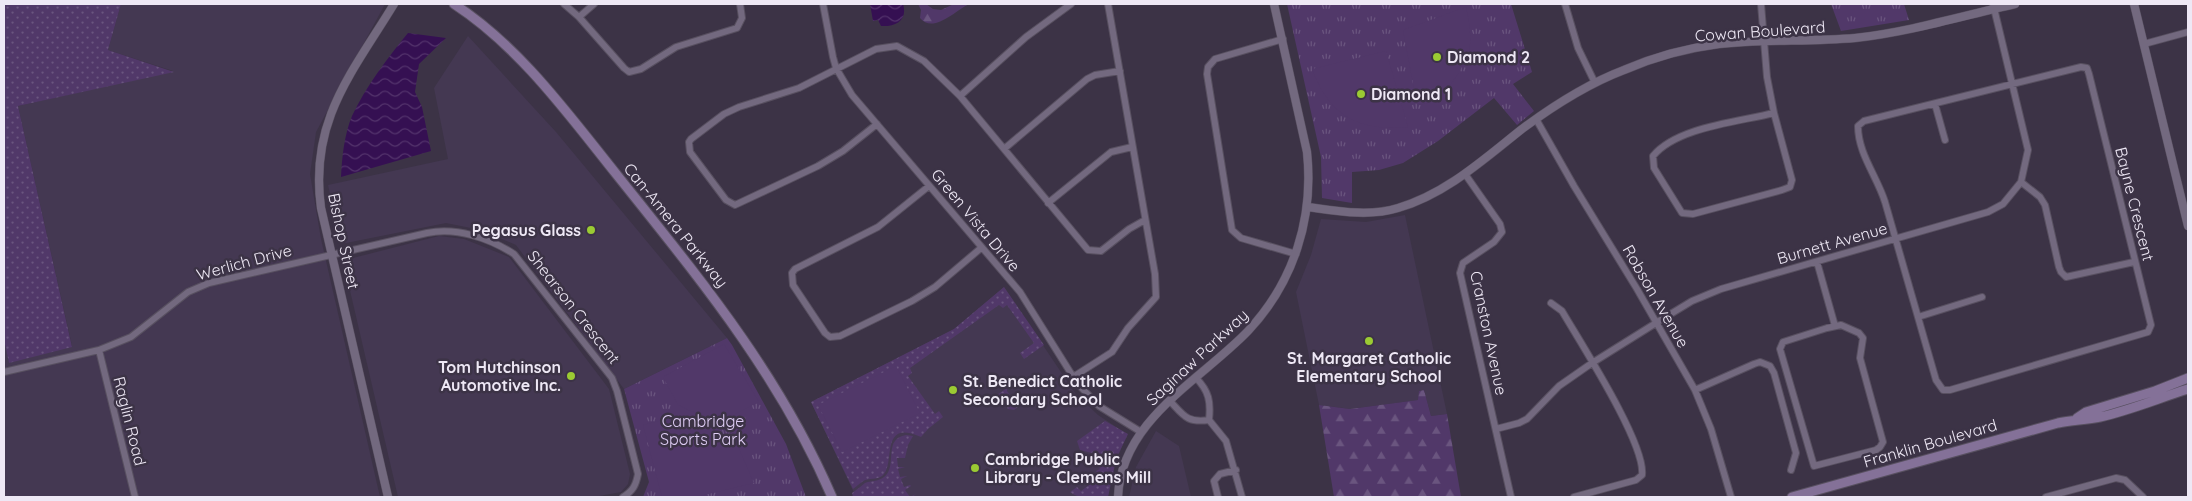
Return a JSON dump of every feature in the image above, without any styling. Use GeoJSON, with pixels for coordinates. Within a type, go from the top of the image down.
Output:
{"type":"FeatureCollection","features":[{"type":"Feature","properties":{"kind":"main road","name":"Can-Amera Parkway"},"geometry":{"type":"LineString","coordinates":[[454,4],[480,21],[549,90],[719,304],[762,364],[806,441],[832,497]]}},
{"type":"Feature","properties":{"kind":"main road","name":"Franklin Boulevard"},"geometry":{"type":"LineString","coordinates":[[2076,419],[2086,412],[2155,391],[2188,378]]}},
{"type":"Feature","properties":{"kind":"main road","name":"Franklin Boulevard"},"geometry":{"type":"LineString","coordinates":[[1792,497],[2076,419],[2094,418],[2134,408],[2188,389]]}},
{"type":"Feature","properties":{"kind":"street","name":"Bishop Street"},"geometry":{"type":"LineString","coordinates":[[388,497],[332,254],[319,192],[318,170],[323,134],[333,106],[343,86],[394,4]]}},
{"type":"Feature","properties":{"kind":"street"},"geometry":{"type":"LineString","coordinates":[[564,4],[580,17],[629,72],[635,71],[676,48],[737,28],[742,18],[740,4]]}},
{"type":"Feature","properties":{"kind":"street"},"geometry":{"type":"LineString","coordinates":[[580,17],[594,4]]}},
{"type":"Feature","properties":{"kind":"street","name":"Green Vista Drive"},"geometry":{"type":"LineString","coordinates":[[823,4],[830,47],[836,68],[852,95],[1020,292],[1073,377],[1099,406],[1141,432]]}},
{"type":"Feature","properties":{"kind":"street"},"geometry":{"type":"LineString","coordinates":[[960,96],[1026,37],[1071,4]]}},
{"type":"Feature","properties":{"kind":"street"},"geometry":{"type":"LineString","coordinates":[[1073,377],[1112,352],[1128,328],[1156,297],[1156,280],[1108,4]]}},
{"type":"Feature","properties":{"kind":"street","name":"Saginaw Parkway"},"geometry":{"type":"LineString","coordinates":[[1118,497],[1126,464],[1141,432],[1159,410],[1244,334],[1262,314],[1277,295],[1296,254],[1308,207],[1309,176],[1283,38],[1274,4]]}},
{"type":"Feature","properties":{"kind":"street"},"geometry":{"type":"LineString","coordinates":[[1565,4],[1578,48],[1595,83]]}},
{"type":"Feature","properties":{"kind":"street"},"geometry":{"type":"LineString","coordinates":[[1761,4],[1767,77],[1774,113],[1791,171],[1792,180],[1790,187],[1693,214],[1682,212],[1654,168],[1652,156],[1674,140],[1694,132],[1774,113]]}},
{"type":"Feature","properties":{"kind":"street","name":"Cowan Boulevard"},"geometry":{"type":"LineString","coordinates":[[1308,207],[1367,213],[1397,209],[1428,196],[1465,174],[1536,119],[1595,83],[1640,64],[1686,50],[1719,44],[1827,40],[1899,32],[1993,6],[2015,4]]}},
{"type":"Feature","properties":{"kind":"street"},"geometry":{"type":"LineString","coordinates":[[2134,4],[2188,226]]}},
{"type":"Feature","properties":{"kind":"street","name":"Burnett Avenue"},"geometry":{"type":"LineString","coordinates":[[1496,429],[1527,419],[1560,386],[1692,301],[1721,289],[1988,212],[2003,204],[2021,182],[2028,150],[1993,6]]}},
{"type":"Feature","properties":{"kind":"street"},"geometry":{"type":"LineString","coordinates":[[2144,44],[2188,32]]}},
{"type":"Feature","properties":{"kind":"street"},"geometry":{"type":"LineString","coordinates":[[1283,38],[1215,59],[1208,67],[1207,74],[1232,230],[1241,238],[1296,254]]}},
{"type":"Feature","properties":{"kind":"street"},"geometry":{"type":"LineString","coordinates":[[878,124],[843,151],[818,166],[735,205],[726,200],[690,152],[689,142],[692,139],[724,114],[739,106],[799,88],[876,49],[897,46],[924,61],[960,96],[1084,246],[1092,251],[1101,251],[1129,229],[1145,220]]}},
{"type":"Feature","properties":{"kind":"street","name":"Bayne Crescent"},"geometry":{"type":"LineString","coordinates":[[2081,67],[2087,68],[2151,325],[2148,332],[1950,390],[1943,390],[1938,385],[1884,199],[1865,158],[1858,135],[1858,126],[1864,121],[2012,85],[2081,67]]}},
{"type":"Feature","properties":{"kind":"street"},"geometry":{"type":"LineString","coordinates":[[1004,149],[1087,79],[1095,75],[1120,71]]}},
{"type":"Feature","properties":{"kind":"street"},"geometry":{"type":"LineString","coordinates":[[1935,104],[1945,140]]}},
{"type":"Feature","properties":{"kind":"street","name":"Robson Avenue"},"geometry":{"type":"LineString","coordinates":[[1536,119],[1695,390],[1711,429],[1731,497]]}},
{"type":"Feature","properties":{"kind":"street"},"geometry":{"type":"LineString","coordinates":[[1048,203],[1111,152],[1132,147]]}},
{"type":"Feature","properties":{"kind":"street","name":"Cranston Avenue"},"geometry":{"type":"LineString","coordinates":[[1465,174],[1500,224],[1502,232],[1494,242],[1463,263],[1460,273],[1511,497]]}},
{"type":"Feature","properties":{"kind":"street"},"geometry":{"type":"LineString","coordinates":[[2021,182],[2040,197],[2045,205],[2059,266],[2061,272],[2066,277],[2134,262]]}},
{"type":"Feature","properties":{"kind":"street"},"geometry":{"type":"LineString","coordinates":[[930,186],[878,227],[795,269],[792,273],[792,285],[825,333],[830,337],[840,336],[912,301],[935,287],[981,248]]}},
{"type":"Feature","properties":{"kind":"street","name":"Shearson Crescent"},"geometry":{"type":"LineString","coordinates":[[332,254],[441,230],[457,232],[498,244],[514,254],[604,367],[615,386],[638,474],[637,482],[632,492],[623,497]]}},
{"type":"Feature","properties":{"kind":"street","name":"Werlich Drive"},"geometry":{"type":"LineString","coordinates":[[4,372],[99,350],[131,337],[188,292],[209,283],[332,254]]}},
{"type":"Feature","properties":{"kind":"street"},"geometry":{"type":"LineString","coordinates":[[1817,262],[1835,326]]}},
{"type":"Feature","properties":{"kind":"street"},"geometry":{"type":"LineString","coordinates":[[1918,317],[1982,298]]}},
{"type":"Feature","properties":{"kind":"street"},"geometry":{"type":"LineString","coordinates":[[1551,303],[1562,311],[1632,435],[1643,468],[1642,475],[1636,480],[1574,497]]}},
{"type":"Feature","properties":{"kind":"street"},"geometry":{"type":"LineString","coordinates":[[1835,326],[1841,326],[1859,333],[1862,338],[1860,358],[1883,442],[1876,450],[1814,466],[1780,349],[1783,342],[1835,326]]}},
{"type":"Feature","properties":{"kind":"street","name":"Raglin Road"},"geometry":{"type":"LineString","coordinates":[[99,350],[135,497]]}},
{"type":"Feature","properties":{"kind":"street"},"geometry":{"type":"LineString","coordinates":[[1695,390],[1760,362],[1770,366],[1774,373],[1796,453],[1791,470]]}},
{"type":"Feature","properties":{"kind":"street"},"geometry":{"type":"LineString","coordinates":[[1196,378],[1209,395],[1211,405],[1209,420],[1226,440],[1236,470],[1242,497]]}},
{"type":"Feature","properties":{"kind":"street"},"geometry":{"type":"LineString","coordinates":[[1170,401],[1187,419],[1197,422],[1209,420]]}},
{"type":"Feature","properties":{"kind":"street"},"geometry":{"type":"LineString","coordinates":[[1218,497],[1214,481],[1220,474],[1236,470]]}},
{"type":"Feature","properties":{"kind":"street"},"geometry":{"type":"LineString","coordinates":[[2046,497],[2116,478],[2125,480],[2143,497]]}},
{"type":"Feature","properties":{"kind":"shaded area"},"geometry":{"type":"Polygon","coordinates":[[[121,4],[385,4],[316,132],[310,174],[321,239],[380,497],[4,497],[4,340],[9,362],[72,346],[18,106],[173,71],[108,50],[121,4]]]}},
{"type":"Feature","properties":{"kind":"shaded area"},"geometry":{"type":"Polygon","coordinates":[[[468,36],[556,132],[727,338],[624,389],[516,245],[481,230],[446,223],[341,244],[328,185],[448,159],[434,88],[468,36]]]}},
{"type":"Feature","properties":{"kind":"shaded area","name":"St. Margaret Catholic Elementary School"},"geometry":{"type":"Polygon","coordinates":[[[1405,215],[1447,414],[1431,416],[1424,390],[1419,391],[1419,400],[1350,409],[1319,405],[1296,292],[1311,255],[1321,219],[1366,222],[1405,215]]]}},
{"type":"Feature","properties":{"kind":"shaded area"},"geometry":{"type":"Polygon","coordinates":[[[439,236],[464,239],[509,257],[609,389],[630,474],[628,484],[621,492],[594,497],[398,497],[345,263],[349,259],[439,236]]]}},
{"type":"Feature","properties":{"kind":"shaded area","name":"St. Benedict Catholic Secondary School"},"geometry":{"type":"Polygon","coordinates":[[[1004,287],[1075,393],[1098,415],[1127,434],[1112,472],[1108,497],[856,497],[811,402],[954,329],[1004,287]]]}},
{"type":"Feature","properties":{"kind":"shaded area"},"geometry":{"type":"Polygon","coordinates":[[[1156,431],[1179,446],[1191,497],[1129,497],[1136,467],[1156,431]]]}},
{"type":"Feature","properties":{"kind":"green space"},"geometry":{"type":"Polygon","coordinates":[[[4,4],[121,4],[108,50],[174,72],[18,106],[72,347],[9,363],[4,340],[4,4]]]}},
{"type":"Feature","properties":{"kind":"green space"},"geometry":{"type":"Polygon","coordinates":[[[918,4],[926,4],[933,9],[941,10],[954,4],[969,4],[944,20],[931,24],[920,18],[921,10],[918,4]]]}},
{"type":"Feature","properties":{"kind":"green space"},"geometry":{"type":"Polygon","coordinates":[[[1287,4],[1511,4],[1532,72],[1513,84],[1534,111],[1517,125],[1494,98],[1438,141],[1403,163],[1379,170],[1352,172],[1352,203],[1322,198],[1321,157],[1287,4]]]}},
{"type":"Feature","properties":{"kind":"green space"},"geometry":{"type":"Polygon","coordinates":[[[1831,4],[1904,4],[1909,20],[1841,31],[1831,4]]]}},
{"type":"Feature","properties":{"kind":"green space","name":"Diamond 2"},"geometry":{"type":"Polygon","coordinates":[[[1466,7],[1470,40],[1469,50],[1464,63],[1451,84],[1441,95],[1432,101],[1417,105],[1403,30],[1466,7]]]}},
{"type":"Feature","properties":{"kind":"green space","name":"Diamond 1"},"geometry":{"type":"Polygon","coordinates":[[[1386,51],[1408,127],[1391,128],[1375,126],[1348,118],[1337,110],[1328,99],[1312,69],[1386,51]]]}},
{"type":"Feature","properties":{"kind":"green space"},"geometry":{"type":"Polygon","coordinates":[[[1004,287],[1044,345],[1024,359],[1020,353],[1034,343],[1007,305],[1003,308],[999,305],[910,368],[912,373],[908,376],[935,414],[939,411],[943,417],[921,437],[908,433],[899,433],[894,437],[884,474],[878,478],[865,480],[853,489],[811,402],[954,329],[1004,287]]]}},
{"type":"Feature","properties":{"kind":"green space","name":"Cambridge Sports Park"},"geometry":{"type":"Polygon","coordinates":[[[727,338],[786,444],[806,497],[643,497],[649,482],[624,389],[727,338]]]}},
{"type":"Feature","properties":{"kind":"green space"},"geometry":{"type":"Polygon","coordinates":[[[724,344],[759,402],[717,423],[678,405],[663,377],[724,344]]]}},
{"type":"Feature","properties":{"kind":"green space"},"geometry":{"type":"Polygon","coordinates":[[[896,366],[920,413],[842,452],[818,405],[896,366]]]}},
{"type":"Feature","properties":{"kind":"green space"},"geometry":{"type":"Polygon","coordinates":[[[1007,388],[1007,391],[1018,407],[1014,410],[1008,409],[1003,402],[996,400],[994,397],[1007,388]]]}},
{"type":"Feature","properties":{"kind":"green space"},"geometry":{"type":"Polygon","coordinates":[[[1424,390],[1431,416],[1447,414],[1461,497],[1334,497],[1319,405],[1350,409],[1418,400],[1419,391],[1424,390]]]}},
{"type":"Feature","properties":{"kind":"green space"},"geometry":{"type":"Polygon","coordinates":[[[683,415],[736,442],[754,483],[696,497],[662,497],[643,425],[683,415]]]}},
{"type":"Feature","properties":{"kind":"green space"},"geometry":{"type":"Polygon","coordinates":[[[1105,421],[1128,434],[1116,459],[1080,450],[1077,441],[1105,421]]]}},
{"type":"Feature","properties":{"kind":"green space"},"geometry":{"type":"Polygon","coordinates":[[[913,436],[908,445],[905,458],[897,458],[898,467],[905,467],[898,469],[900,477],[907,476],[901,479],[904,487],[911,486],[905,490],[910,497],[853,497],[852,493],[865,483],[885,477],[891,463],[895,441],[899,437],[913,436]]]}},
{"type":"Feature","properties":{"kind":"green space"},"geometry":{"type":"Polygon","coordinates":[[[1089,454],[1116,460],[1108,497],[1083,497],[1070,492],[1077,487],[1081,491],[1100,477],[1096,471],[1100,469],[1089,454]]]}},
{"type":"Feature","properties":{"kind":"water"},"geometry":{"type":"Polygon","coordinates":[[[870,4],[903,4],[904,14],[896,24],[881,26],[878,20],[873,21],[870,4]]]}},
{"type":"Feature","properties":{"kind":"water"},"geometry":{"type":"Polygon","coordinates":[[[408,33],[446,38],[419,64],[415,92],[422,107],[431,151],[341,177],[345,139],[352,116],[377,73],[408,33]]]}},
{"type":"Feature","properties":{"kind":"place","name":"Diamond 2"},"geometry":{"type":"Point","coordinates":[1437,57]}},
{"type":"Feature","properties":{"kind":"place","name":"Diamond 1"},"geometry":{"type":"Point","coordinates":[1361,94]}},
{"type":"Feature","properties":{"kind":"place","name":"Pegasus Glass"},"geometry":{"type":"Point","coordinates":[591,230]}},
{"type":"Feature","properties":{"kind":"place","name":"St. Margaret Catholic Elementary School"},"geometry":{"type":"Point","coordinates":[1369,341]}},
{"type":"Feature","properties":{"kind":"place","name":"Tom Hutchinson Automotive Inc."},"geometry":{"type":"Point","coordinates":[571,376]}},
{"type":"Feature","properties":{"kind":"place","name":"St. Benedict Catholic Secondary School"},"geometry":{"type":"Point","coordinates":[953,390]}},
{"type":"Feature","properties":{"kind":"place","name":"Cambridge Public Library - Clemens Mill"},"geometry":{"type":"Point","coordinates":[975,468]}}]}
